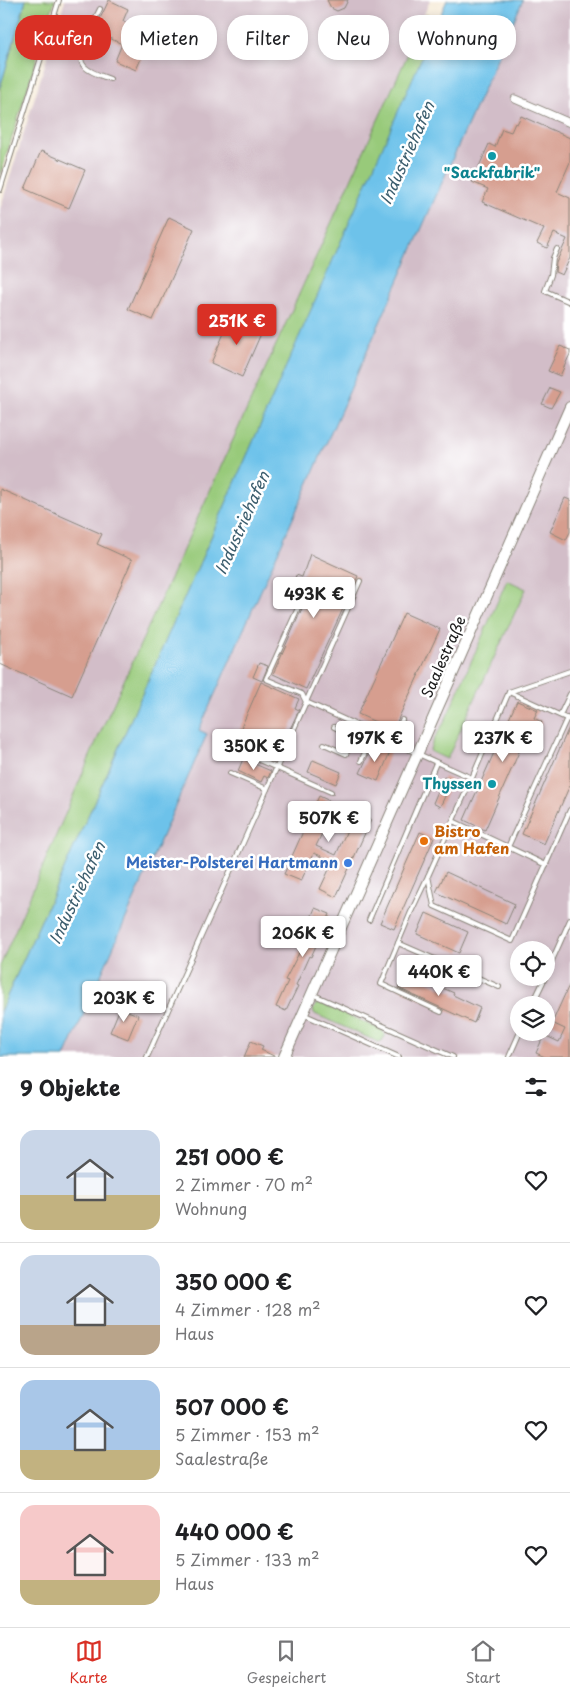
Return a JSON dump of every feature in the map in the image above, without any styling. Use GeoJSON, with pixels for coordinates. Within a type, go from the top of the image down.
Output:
{"type":"FeatureCollection","features":[{"type":"Feature","properties":{"kind":"main road","name":"Saalestraße"},"geometry":{"type":"LineString","coordinates":[[284,1057],[570,407]]}},
{"type":"Feature","properties":{"kind":"street"},"geometry":{"type":"LineString","coordinates":[[515,99],[570,123]]}},
{"type":"Feature","properties":{"kind":"lane"},"geometry":{"type":"LineString","coordinates":[[0,190],[59,0]]}},
{"type":"Feature","properties":{"kind":"lane"},"geometry":{"type":"LineString","coordinates":[[100,9],[81,50],[80,58],[86,68],[110,79]]}},
{"type":"Feature","properties":{"kind":"lane"},"geometry":{"type":"LineString","coordinates":[[557,249],[545,291],[570,301]]}},
{"type":"Feature","properties":{"kind":"lane"},"geometry":{"type":"LineString","coordinates":[[147,1057],[360,581]]}},
{"type":"Feature","properties":{"kind":"lane"},"geometry":{"type":"LineString","coordinates":[[302,599],[266,678],[302,694],[306,702],[472,778]]}},
{"type":"Feature","properties":{"kind":"lane"},"geometry":{"type":"LineString","coordinates":[[441,1012],[381,984],[509,692],[570,671]]}},
{"type":"Feature","properties":{"kind":"lane"},"geometry":{"type":"LineString","coordinates":[[508,847],[568,719],[509,692]]}},
{"type":"Feature","properties":{"kind":"lane"},"geometry":{"type":"LineString","coordinates":[[560,715],[570,694]]}},
{"type":"Feature","properties":{"kind":"lane"},"geometry":{"type":"LineString","coordinates":[[393,741],[402,720]]}},
{"type":"Feature","properties":{"kind":"lane"},"geometry":{"type":"LineString","coordinates":[[324,744],[346,754],[359,726]]}},
{"type":"Feature","properties":{"kind":"lane"},"geometry":{"type":"LineString","coordinates":[[334,727],[354,736]]}},
{"type":"Feature","properties":{"kind":"lane"},"geometry":{"type":"LineString","coordinates":[[362,760],[374,732]]}},
{"type":"Feature","properties":{"kind":"lane"},"geometry":{"type":"LineString","coordinates":[[250,756],[331,792]]}},
{"type":"Feature","properties":{"kind":"lane"},"geometry":{"type":"LineString","coordinates":[[369,920],[436,763]]}},
{"type":"Feature","properties":{"kind":"lane"},"geometry":{"type":"LineString","coordinates":[[230,773],[267,789]]}},
{"type":"Feature","properties":{"kind":"lane"},"geometry":{"type":"LineString","coordinates":[[428,876],[434,906],[512,941],[570,810]]}},
{"type":"Feature","properties":{"kind":"lane"},"geometry":{"type":"LineString","coordinates":[[453,821],[546,865]]}},
{"type":"Feature","properties":{"kind":"lane"},"geometry":{"type":"LineString","coordinates":[[555,954],[570,920]]}},
{"type":"Feature","properties":{"kind":"lane"},"geometry":{"type":"LineString","coordinates":[[398,943],[499,987]]}},
{"type":"Feature","properties":{"kind":"lane"},"geometry":{"type":"LineString","coordinates":[[312,994],[454,1057]]}},
{"type":"Feature","properties":{"kind":"lane"},"geometry":{"type":"LineString","coordinates":[[303,1014],[399,1057]]}},
{"type":"Feature","properties":{"kind":"lane"},"geometry":{"type":"LineString","coordinates":[[509,1057],[516,1041]]}},
{"type":"Feature","properties":{"kind":"shaded area"},"geometry":{"type":"Polygon","coordinates":[[[65,0],[430,0],[424,15],[399,15],[399,60],[406,60],[401,72],[97,740],[0,966],[0,209],[46,60],[111,60],[111,15],[60,15],[65,0]]]}},
{"type":"Feature","properties":{"kind":"shaded area"},"geometry":{"type":"Polygon","coordinates":[[[523,0],[570,0],[570,1057],[65,1057],[207,734],[198,730],[496,60],[516,60],[516,16],[523,0]]]}},
{"type":"Feature","properties":{"kind":"green space"},"geometry":{"type":"Polygon","coordinates":[[[26,0],[55,0],[50,15],[22,15],[26,0]]]}},
{"type":"Feature","properties":{"kind":"green space"},"geometry":{"type":"Polygon","coordinates":[[[15,37],[15,60],[36,60],[0,176],[0,88],[15,37]]]}},
{"type":"Feature","properties":{"kind":"green space"},"geometry":{"type":"Polygon","coordinates":[[[405,60],[421,60],[0,1012],[0,966],[97,740],[405,60]]]}},
{"type":"Feature","properties":{"kind":"green space"},"geometry":{"type":"Polygon","coordinates":[[[507,580],[526,589],[447,759],[431,752],[430,749],[444,723],[507,580]]]}},
{"type":"Feature","properties":{"kind":"green space"},"geometry":{"type":"Polygon","coordinates":[[[320,1003],[382,1030],[385,1035],[382,1041],[378,1042],[315,1014],[313,1011],[316,1004],[320,1003]]]}},
{"type":"Feature","properties":{"kind":"water"},"geometry":{"type":"Polygon","coordinates":[[[0,0],[26,0],[22,15],[15,15],[15,37],[0,88],[0,0]]]}},
{"type":"Feature","properties":{"kind":"water"},"geometry":{"type":"Polygon","coordinates":[[[447,0],[523,0],[516,16],[440,15],[447,0]]]}},
{"type":"Feature","properties":{"kind":"water","name":"Industriehafen"},"geometry":{"type":"Polygon","coordinates":[[[421,60],[496,60],[199,730],[207,734],[65,1057],[0,1057],[0,1012],[118,749],[421,60]]]}},
{"type":"Feature","properties":{"kind":"building"},"geometry":{"type":"Polygon","coordinates":[[[109,0],[128,9],[126,15],[121,15],[121,44],[111,39],[111,15],[102,15],[109,0]]]}},
{"type":"Feature","properties":{"kind":"building"},"geometry":{"type":"Polygon","coordinates":[[[327,0],[348,0],[344,8],[337,11],[331,8],[327,0]]]}},
{"type":"Feature","properties":{"kind":"building"},"geometry":{"type":"Polygon","coordinates":[[[121,46],[121,60],[140,60],[136,70],[115,61],[121,46]]]}},
{"type":"Feature","properties":{"kind":"building"},"geometry":{"type":"Polygon","coordinates":[[[521,116],[570,138],[570,162],[557,192],[570,198],[570,258],[562,275],[555,272],[556,263],[567,239],[554,233],[547,248],[537,243],[544,229],[482,202],[488,189],[472,182],[489,144],[495,147],[502,129],[511,132],[521,116]]]}},
{"type":"Feature","properties":{"kind":"building"},"geometry":{"type":"Polygon","coordinates":[[[41,151],[85,170],[69,208],[25,189],[41,151]]]}},
{"type":"Feature","properties":{"kind":"building"},"geometry":{"type":"Polygon","coordinates":[[[169,217],[194,229],[153,320],[128,309],[169,217]]]}},
{"type":"Feature","properties":{"kind":"building"},"geometry":{"type":"Polygon","coordinates":[[[232,315],[263,329],[242,377],[211,363],[232,315]]]}},
{"type":"Feature","properties":{"kind":"building"},"geometry":{"type":"Polygon","coordinates":[[[560,346],[570,350],[570,354],[560,376],[548,371],[560,346]]]}},
{"type":"Feature","properties":{"kind":"building"},"geometry":{"type":"Polygon","coordinates":[[[550,388],[560,392],[551,408],[542,404],[550,388]]]}},
{"type":"Feature","properties":{"kind":"building"},"geometry":{"type":"Polygon","coordinates":[[[0,489],[102,534],[97,544],[132,560],[72,696],[0,664],[0,489]]]}},
{"type":"Feature","properties":{"kind":"building"},"geometry":{"type":"Polygon","coordinates":[[[565,498],[570,500],[570,532],[566,540],[550,532],[565,498]]]}},
{"type":"Feature","properties":{"kind":"building"},"geometry":{"type":"Polygon","coordinates":[[[310,554],[358,576],[306,689],[273,674],[308,595],[292,590],[296,575],[302,577],[310,554]]]}},
{"type":"Feature","properties":{"kind":"building"},"geometry":{"type":"Polygon","coordinates":[[[404,613],[440,629],[393,730],[358,714],[404,613]]]}},
{"type":"Feature","properties":{"kind":"building"},"geometry":{"type":"Polygon","coordinates":[[[259,663],[268,666],[262,681],[253,677],[259,663]]]}},
{"type":"Feature","properties":{"kind":"building"},"geometry":{"type":"Polygon","coordinates":[[[261,682],[299,699],[295,708],[299,710],[279,752],[276,751],[274,756],[236,739],[261,682]]]}},
{"type":"Feature","properties":{"kind":"building","name":"Thyssen"},"geometry":{"type":"Polygon","coordinates":[[[517,701],[538,710],[534,718],[542,722],[529,749],[522,745],[485,830],[464,820],[517,701]]]}},
{"type":"Feature","properties":{"kind":"building"},"geometry":{"type":"Polygon","coordinates":[[[570,725],[570,785],[544,844],[522,834],[570,725]]]}},
{"type":"Feature","properties":{"kind":"building"},"geometry":{"type":"Polygon","coordinates":[[[373,745],[390,752],[378,781],[360,773],[373,745]]]}},
{"type":"Feature","properties":{"kind":"building"},"geometry":{"type":"Polygon","coordinates":[[[243,759],[271,771],[268,778],[264,776],[261,782],[238,771],[243,759]]]}},
{"type":"Feature","properties":{"kind":"building"},"geometry":{"type":"Polygon","coordinates":[[[313,760],[341,772],[336,784],[308,772],[313,760]]]}},
{"type":"Feature","properties":{"kind":"building"},"geometry":{"type":"Polygon","coordinates":[[[444,777],[452,781],[440,807],[433,803],[444,777]]]}},
{"type":"Feature","properties":{"kind":"building"},"geometry":{"type":"Polygon","coordinates":[[[319,796],[371,820],[336,897],[320,889],[333,861],[314,853],[301,881],[284,874],[319,796]],[[329,819],[316,846],[336,855],[348,828],[329,819]]]}},
{"type":"Feature","properties":{"kind":"building"},"geometry":{"type":"Polygon","coordinates":[[[420,832],[434,838],[394,929],[380,923],[420,832]]]}},
{"type":"Feature","properties":{"kind":"building"},"geometry":{"type":"Polygon","coordinates":[[[446,872],[515,904],[506,924],[436,892],[446,872]]]}},
{"type":"Feature","properties":{"kind":"building"},"geometry":{"type":"Polygon","coordinates":[[[315,908],[330,914],[311,957],[309,956],[286,1011],[276,1007],[288,981],[285,980],[315,922],[310,920],[315,908]]]}},
{"type":"Feature","properties":{"kind":"building"},"geometry":{"type":"Polygon","coordinates":[[[426,913],[468,932],[459,953],[417,934],[426,913]]]}},
{"type":"Feature","properties":{"kind":"building"},"geometry":{"type":"Polygon","coordinates":[[[406,972],[454,993],[453,995],[480,1008],[474,1023],[398,988],[406,972]]]}},
{"type":"Feature","properties":{"kind":"building"},"geometry":{"type":"Polygon","coordinates":[[[570,983],[570,1057],[545,1057],[536,1053],[541,1041],[555,1040],[559,1042],[565,1029],[555,1024],[555,1016],[570,983]]]}},
{"type":"Feature","properties":{"kind":"building"},"geometry":{"type":"Polygon","coordinates":[[[120,1008],[138,1015],[128,1039],[110,1032],[120,1008]]]}},
{"type":"Feature","properties":{"kind":"building"},"geometry":{"type":"Polygon","coordinates":[[[251,1041],[263,1046],[261,1050],[276,1057],[244,1057],[251,1041]]]}},
{"type":"Feature","properties":{"kind":"place","name":"\"Sackfabrik\""},"geometry":{"type":"Point","coordinates":[492,156]}},
{"type":"Feature","properties":{"kind":"place","name":"Thyssen"},"geometry":{"type":"Point","coordinates":[492,784]}},
{"type":"Feature","properties":{"kind":"place","name":"Bistro am Hafen"},"geometry":{"type":"Point","coordinates":[424,841]}},
{"type":"Feature","properties":{"kind":"place","name":"Meister-Polsterei Hartmann"},"geometry":{"type":"Point","coordinates":[348,863]}}]}
